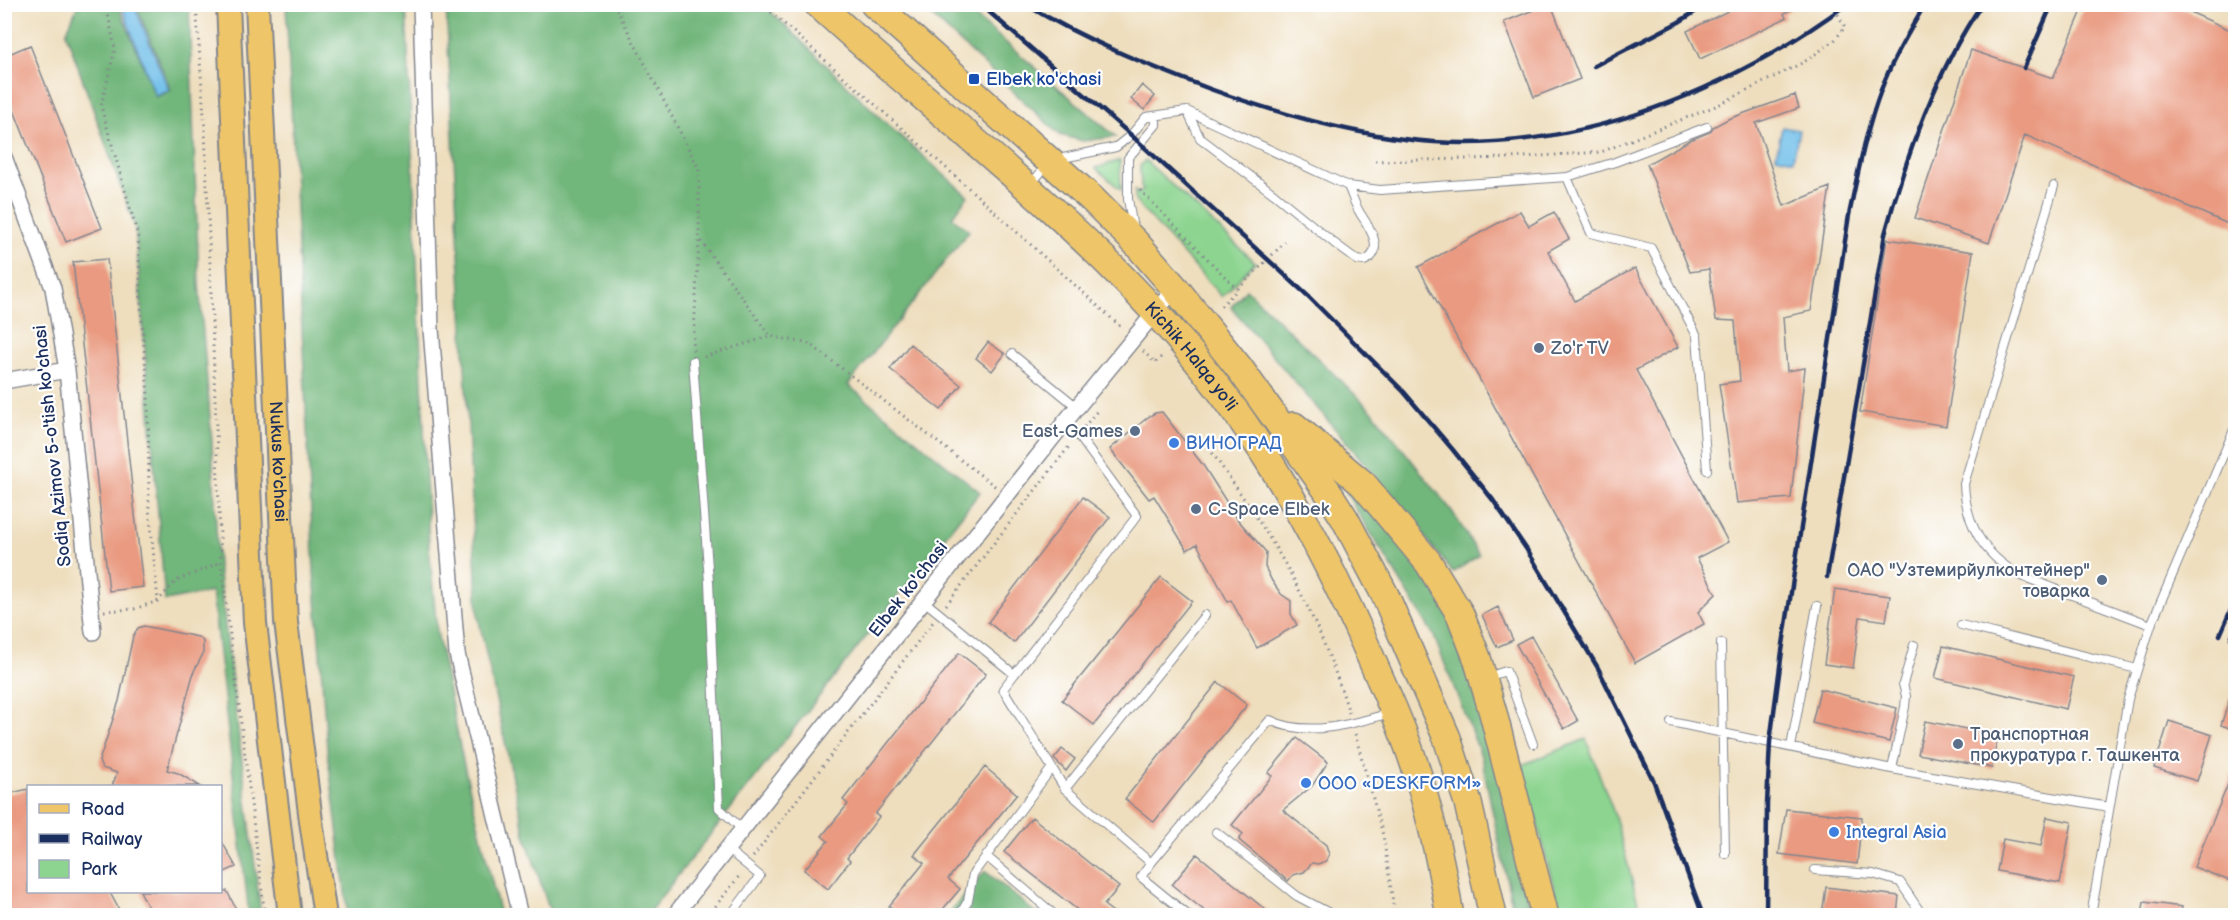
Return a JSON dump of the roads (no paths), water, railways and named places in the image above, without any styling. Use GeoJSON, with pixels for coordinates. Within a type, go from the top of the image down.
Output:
{"type":"FeatureCollection","features":[{"type":"Feature","properties":{"kind":"highway","name":"Kichik Halqa yo'li"},"geometry":{"type":"LineString","coordinates":[[818,4],[1078,234],[1155,311],[1244,421],[1310,529],[1394,711],[1421,788],[1449,915]]}},
{"type":"Feature","properties":{"kind":"highway","name":"Kichik Halqa yo'li"},"geometry":{"type":"LineString","coordinates":[[874,4],[1092,199],[1135,242],[1175,288],[1264,401],[1316,474],[1345,519],[1403,633],[1438,716],[1458,770],[1475,834],[1492,915]]}},
{"type":"Feature","properties":{"kind":"highway"},"geometry":{"type":"LineString","coordinates":[[1264,401],[1363,484],[1428,562],[1460,614],[1483,679],[1545,915]]}},
{"type":"Feature","properties":{"kind":"main road","name":"Nukus ko'chasi"},"geometry":{"type":"LineString","coordinates":[[228,4],[255,623],[290,915]]}},
{"type":"Feature","properties":{"kind":"main road","name":"Nukus ko'chasi"},"geometry":{"type":"LineString","coordinates":[[257,4],[286,622],[325,915]]}},
{"type":"Feature","properties":{"kind":"main road"},"geometry":{"type":"LineString","coordinates":[[231,63],[236,69],[244,71],[253,68],[259,61]]}},
{"type":"Feature","properties":{"kind":"street"},"geometry":{"type":"LineString","coordinates":[[421,4],[431,328],[457,654],[520,915]]}},
{"type":"Feature","properties":{"kind":"street","name":"Sodiq Azimov 5-o'tish ko'chasi"},"geometry":{"type":"LineString","coordinates":[[4,157],[52,288],[67,369],[93,632]]}},
{"type":"Feature","properties":{"kind":"street","name":"Elbek ko'chasi"},"geometry":{"type":"LineString","coordinates":[[674,915],[1131,339],[1175,288]]}},
{"type":"Feature","properties":{"kind":"street"},"geometry":{"type":"LineString","coordinates":[[4,381],[67,369]]}},
{"type":"Feature","properties":{"kind":"lane"},"geometry":{"type":"LineString","coordinates":[[1028,188],[1050,161],[1116,147],[1131,135],[1146,117],[1186,111],[1348,186],[1380,190],[1567,177],[1615,162],[1707,127]]}},
{"type":"Feature","properties":{"kind":"lane"},"geometry":{"type":"LineString","coordinates":[[1186,111],[1200,138],[1334,243],[1357,260],[1364,261],[1372,256],[1375,248],[1374,236],[1348,186]]}},
{"type":"Feature","properties":{"kind":"lane"},"geometry":{"type":"LineString","coordinates":[[1135,242],[1128,199],[1128,158],[1156,125],[1156,116]]}},
{"type":"Feature","properties":{"kind":"lane"},"geometry":{"type":"LineString","coordinates":[[1567,177],[1591,232],[1651,248],[1697,336],[1707,470]]}},
{"type":"Feature","properties":{"kind":"lane"},"geometry":{"type":"LineString","coordinates":[[2054,186],[1964,484],[1967,514],[1988,550],[2007,568],[2019,575],[2151,625]]}},
{"type":"Feature","properties":{"kind":"lane"},"geometry":{"type":"LineString","coordinates":[[1012,354],[1077,407]]}},
{"type":"Feature","properties":{"kind":"lane"},"geometry":{"type":"LineString","coordinates":[[693,361],[709,582],[719,808],[742,830]]}},
{"type":"Feature","properties":{"kind":"lane"},"geometry":{"type":"LineString","coordinates":[[1065,422],[1078,435],[1137,516],[1003,688],[1065,789],[1151,863]]}},
{"type":"Feature","properties":{"kind":"lane"},"geometry":{"type":"LineString","coordinates":[[2091,915],[2128,699],[2151,625],[2235,425]]}},
{"type":"Feature","properties":{"kind":"lane"},"geometry":{"type":"LineString","coordinates":[[924,601],[1014,674]]}},
{"type":"Feature","properties":{"kind":"lane"},"geometry":{"type":"LineString","coordinates":[[1791,747],[1817,606]]}},
{"type":"Feature","properties":{"kind":"lane"},"geometry":{"type":"LineString","coordinates":[[1065,789],[1205,615]]}},
{"type":"Feature","properties":{"kind":"lane"},"geometry":{"type":"LineString","coordinates":[[1961,625],[2137,669]]}},
{"type":"Feature","properties":{"kind":"lane"},"geometry":{"type":"LineString","coordinates":[[1721,643],[1725,854]]}},
{"type":"Feature","properties":{"kind":"lane"},"geometry":{"type":"LineString","coordinates":[[1892,769],[1905,708],[1906,696],[1903,684],[1914,645]]}},
{"type":"Feature","properties":{"kind":"lane"},"geometry":{"type":"LineString","coordinates":[[1483,679],[1506,671],[1533,744]]}},
{"type":"Feature","properties":{"kind":"lane"},"geometry":{"type":"LineString","coordinates":[[1189,915],[1141,877],[1270,720],[1283,727],[1335,728],[1394,711]]}},
{"type":"Feature","properties":{"kind":"lane"},"geometry":{"type":"LineString","coordinates":[[1671,722],[1892,769],[2109,807]]}},
{"type":"Feature","properties":{"kind":"lane"},"geometry":{"type":"LineString","coordinates":[[959,915],[968,901],[973,874],[1051,769]]}},
{"type":"Feature","properties":{"kind":"lane"},"geometry":{"type":"LineString","coordinates":[[1216,832],[1297,896],[1335,915]]}},
{"type":"Feature","properties":{"kind":"lane"},"geometry":{"type":"LineString","coordinates":[[727,849],[760,876],[730,915]]}},
{"type":"Feature","properties":{"kind":"lane"},"geometry":{"type":"LineString","coordinates":[[986,856],[1056,915]]}},
{"type":"Feature","properties":{"kind":"lane"},"geometry":{"type":"LineString","coordinates":[[1815,870],[1873,874],[1900,882],[1923,915]]}},
{"type":"Feature","properties":{"kind":"water"},"geometry":{"type":"Polygon","coordinates":[[[121,5],[134,5],[169,90],[155,95],[121,5]]]}},
{"type":"Feature","properties":{"kind":"water"},"geometry":{"type":"Polygon","coordinates":[[[1782,127],[1799,130],[1793,160],[1776,156],[1782,127]]]}},
{"type":"Feature","properties":{"kind":"railway"},"geometry":{"type":"LineString","coordinates":[[980,4],[1131,135],[1308,296],[1404,392],[1493,500],[1527,550],[1598,668],[1654,782],[1703,916]]}},
{"type":"Feature","properties":{"kind":"railway"},"geometry":{"type":"LineString","coordinates":[[1025,4],[1070,29],[1139,61],[1265,108],[1349,130],[1434,142],[1489,142],[1544,136],[1599,125],[1652,109],[1754,64],[1847,4]]}},
{"type":"Feature","properties":{"kind":"railway"},"geometry":{"type":"LineString","coordinates":[[1594,66],[1679,22],[1707,4]]}},
{"type":"Feature","properties":{"kind":"railway"},"geometry":{"type":"LineString","coordinates":[[1766,916],[1770,742],[1849,215],[1867,136],[1881,90],[1925,4]]}},
{"type":"Feature","properties":{"kind":"railway"},"geometry":{"type":"LineString","coordinates":[[1827,577],[1885,234],[1902,175],[1937,85],[1951,56],[1982,4]]}},
{"type":"Feature","properties":{"kind":"railway"},"geometry":{"type":"LineString","coordinates":[[2024,68],[2052,4]]}},
{"type":"Feature","properties":{"kind":"railway"},"geometry":{"type":"LineString","coordinates":[[2220,635],[2236,598]]}},
{"type":"Feature","properties":{"kind":"railway"},"geometry":{"type":"LineString","coordinates":[[2231,638],[2236,626]]}},
{"type":"Feature","properties":{"kind":"place","name":"Elbek ko'chasi"},"geometry":{"type":"Point","coordinates":[974,79]}},
{"type":"Feature","properties":{"kind":"place","name":"Zo'r TV"},"geometry":{"type":"Point","coordinates":[1539,348]}},
{"type":"Feature","properties":{"kind":"place","name":"East-Games"},"geometry":{"type":"Point","coordinates":[1135,431]}},
{"type":"Feature","properties":{"kind":"place","name":"ВИНОГРАД"},"geometry":{"type":"Point","coordinates":[1174,443]}},
{"type":"Feature","properties":{"kind":"place","name":"C-Space Elbek"},"geometry":{"type":"Point","coordinates":[1196,509]}},
{"type":"Feature","properties":{"kind":"place","name":"ОАО \"Узтемирйулконтейнер\" товарка"},"geometry":{"type":"Point","coordinates":[2102,580]}},
{"type":"Feature","properties":{"kind":"place","name":"Транспортная прокуратура г. Ташкента"},"geometry":{"type":"Point","coordinates":[1958,744]}},
{"type":"Feature","properties":{"kind":"place","name":"ООО «DESKFORM»"},"geometry":{"type":"Point","coordinates":[1306,783]}},
{"type":"Feature","properties":{"kind":"place","name":"Integral Asia"},"geometry":{"type":"Point","coordinates":[1834,832]}}]}
